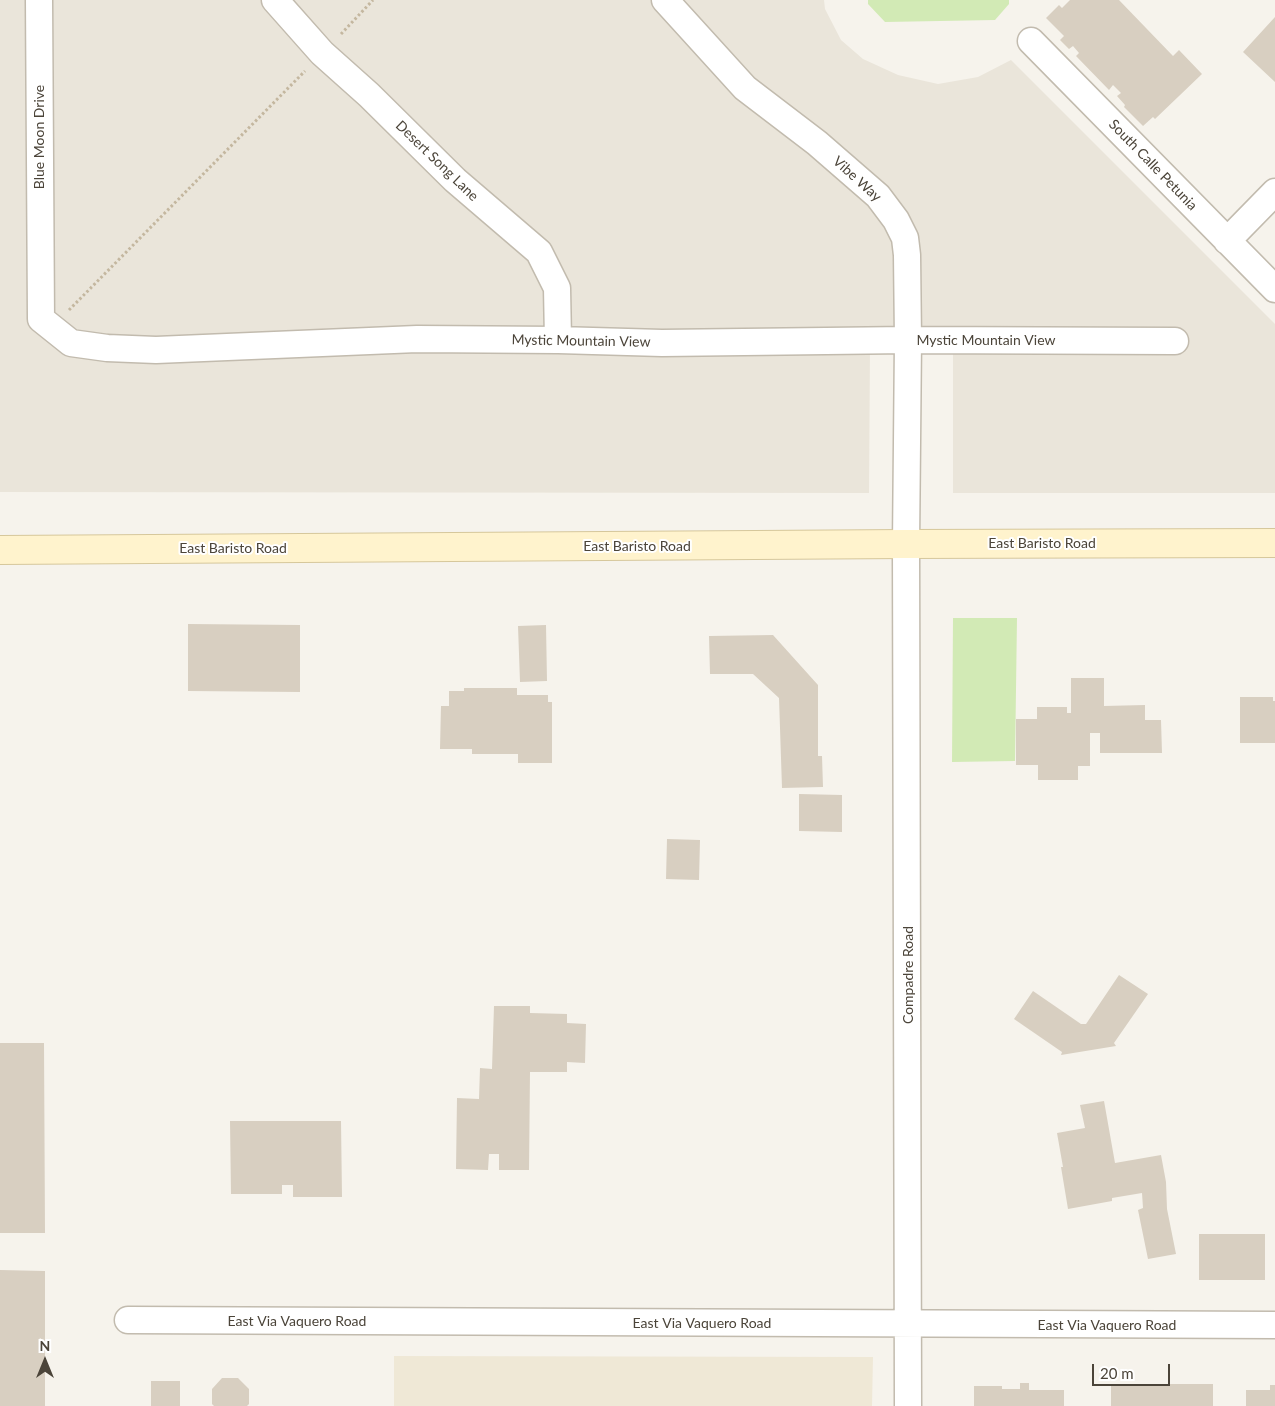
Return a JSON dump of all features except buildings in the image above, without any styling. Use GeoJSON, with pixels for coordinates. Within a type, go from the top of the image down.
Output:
{"type":"FeatureCollection","features":[{"type":"Feature","properties":{"kind":"street","name":"Blue Moon Drive"},"geometry":{"type":"LineString","coordinates":[[39,0],[40,275]]}},
{"type":"Feature","properties":{"kind":"street","name":"Desert Song Lane"},"geometry":{"type":"LineString","coordinates":[[275,0],[322,53],[370,96],[455,180],[540,252],[557,288],[558,340]]}},
{"type":"Feature","properties":{"kind":"street","name":"Vibe Way"},"geometry":{"type":"LineString","coordinates":[[666,0],[745,88],[864,182],[878,196],[896,220],[905,238],[908,340],[906,544]]}},
{"type":"Feature","properties":{"kind":"street","name":"South Calle Petunia"},"geometry":{"type":"LineString","coordinates":[[1031,41],[1275,289]]}},
{"type":"Feature","properties":{"kind":"street"},"geometry":{"type":"LineString","coordinates":[[1227,241],[1275,192]]}},
{"type":"Feature","properties":{"kind":"street","name":"Mystic Mountain View"},"geometry":{"type":"LineString","coordinates":[[40,275],[41,319],[71,343],[107,348],[156,350],[417,339],[662,343],[908,340],[1174,341]]}},
{"type":"Feature","properties":{"kind":"street","name":"East Baristo Road"},"geometry":{"type":"LineString","coordinates":[[0,550],[1275,543]]}},
{"type":"Feature","properties":{"kind":"street","name":"Compadre Road"},"geometry":{"type":"LineString","coordinates":[[906,544],[908,1406]]}},
{"type":"Feature","properties":{"kind":"street","name":"East Via Vaquero Road"},"geometry":{"type":"LineString","coordinates":[[128,1320],[1275,1325]]}},
{"type":"Feature","properties":{"kind":"path"},"geometry":{"type":"LineString","coordinates":[[65,314],[373,0]]}},
{"type":"Feature","properties":{"kind":"shaded area"},"geometry":{"type":"Polygon","coordinates":[[[0,0],[824,0],[825,9],[841,40],[863,59],[898,75],[938,84],[978,77],[1011,60],[1275,324],[1275,493],[953,493],[953,346],[870,346],[869,493],[0,492],[0,0]]]}},
{"type":"Feature","properties":{"kind":"shaded area"},"geometry":{"type":"Polygon","coordinates":[[[394,1356],[873,1357],[872,1406],[394,1406],[394,1356]]]}},
{"type":"Feature","properties":{"kind":"green space"},"geometry":{"type":"Polygon","coordinates":[[[868,0],[1009,0],[1009,4],[995,20],[885,22],[868,4],[868,0]]]}},
{"type":"Feature","properties":{"kind":"green space"},"geometry":{"type":"Polygon","coordinates":[[[953,618],[1017,618],[1015,761],[952,762],[953,618]]]}}]}
